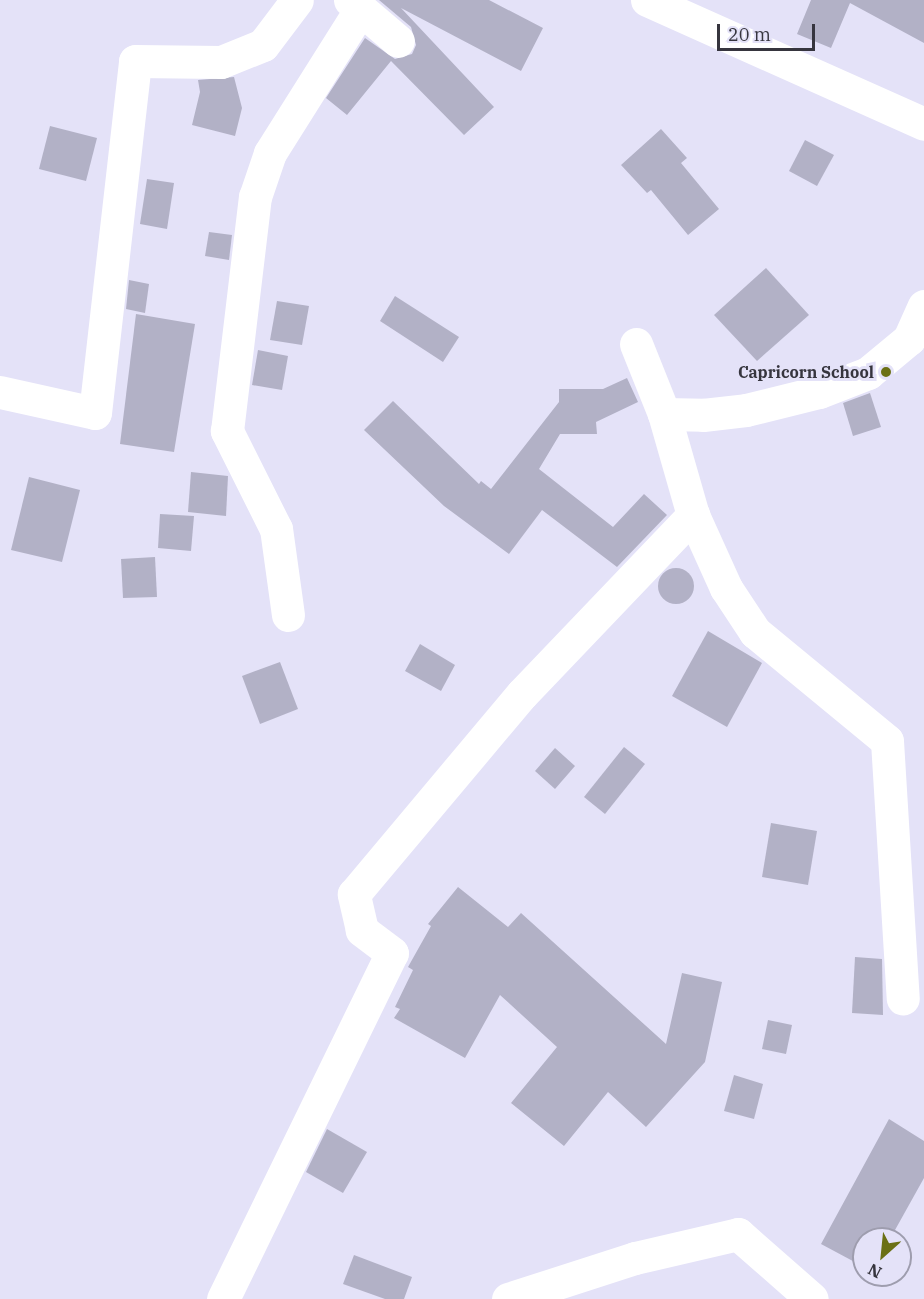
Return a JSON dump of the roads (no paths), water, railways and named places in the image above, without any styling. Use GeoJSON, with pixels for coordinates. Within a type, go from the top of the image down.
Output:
{"type":"FeatureCollection","features":[{"type":"Feature","properties":{"kind":"street"},"geometry":{"type":"LineString","coordinates":[[0,392],[95,413],[135,61],[221,62],[263,45],[297,0]]}},
{"type":"Feature","properties":{"kind":"street"},"geometry":{"type":"LineString","coordinates":[[647,0],[924,124]]}},
{"type":"Feature","properties":{"kind":"street"},"geometry":{"type":"LineString","coordinates":[[288,615],[276,529],[227,431],[255,197],[266,164],[355,5],[398,41]]}},
{"type":"Feature","properties":{"kind":"street"},"geometry":{"type":"LineString","coordinates":[[664,414],[703,415],[746,410],[819,392],[868,373],[909,339],[924,306]]}},
{"type":"Feature","properties":{"kind":"street"},"geometry":{"type":"LineString","coordinates":[[636,344],[664,414],[693,515],[726,588],[755,633],[887,741],[903,999]]}},
{"type":"Feature","properties":{"kind":"street"},"geometry":{"type":"LineString","coordinates":[[223,1299],[392,953],[362,930],[354,894],[522,694],[693,515]]}},
{"type":"Feature","properties":{"kind":"street"},"geometry":{"type":"LineString","coordinates":[[508,1299],[635,1258],[738,1234],[812,1299]]}},
{"type":"Feature","properties":{"kind":"place","name":"Capricorn School"},"geometry":{"type":"Point","coordinates":[886,372]}}]}
